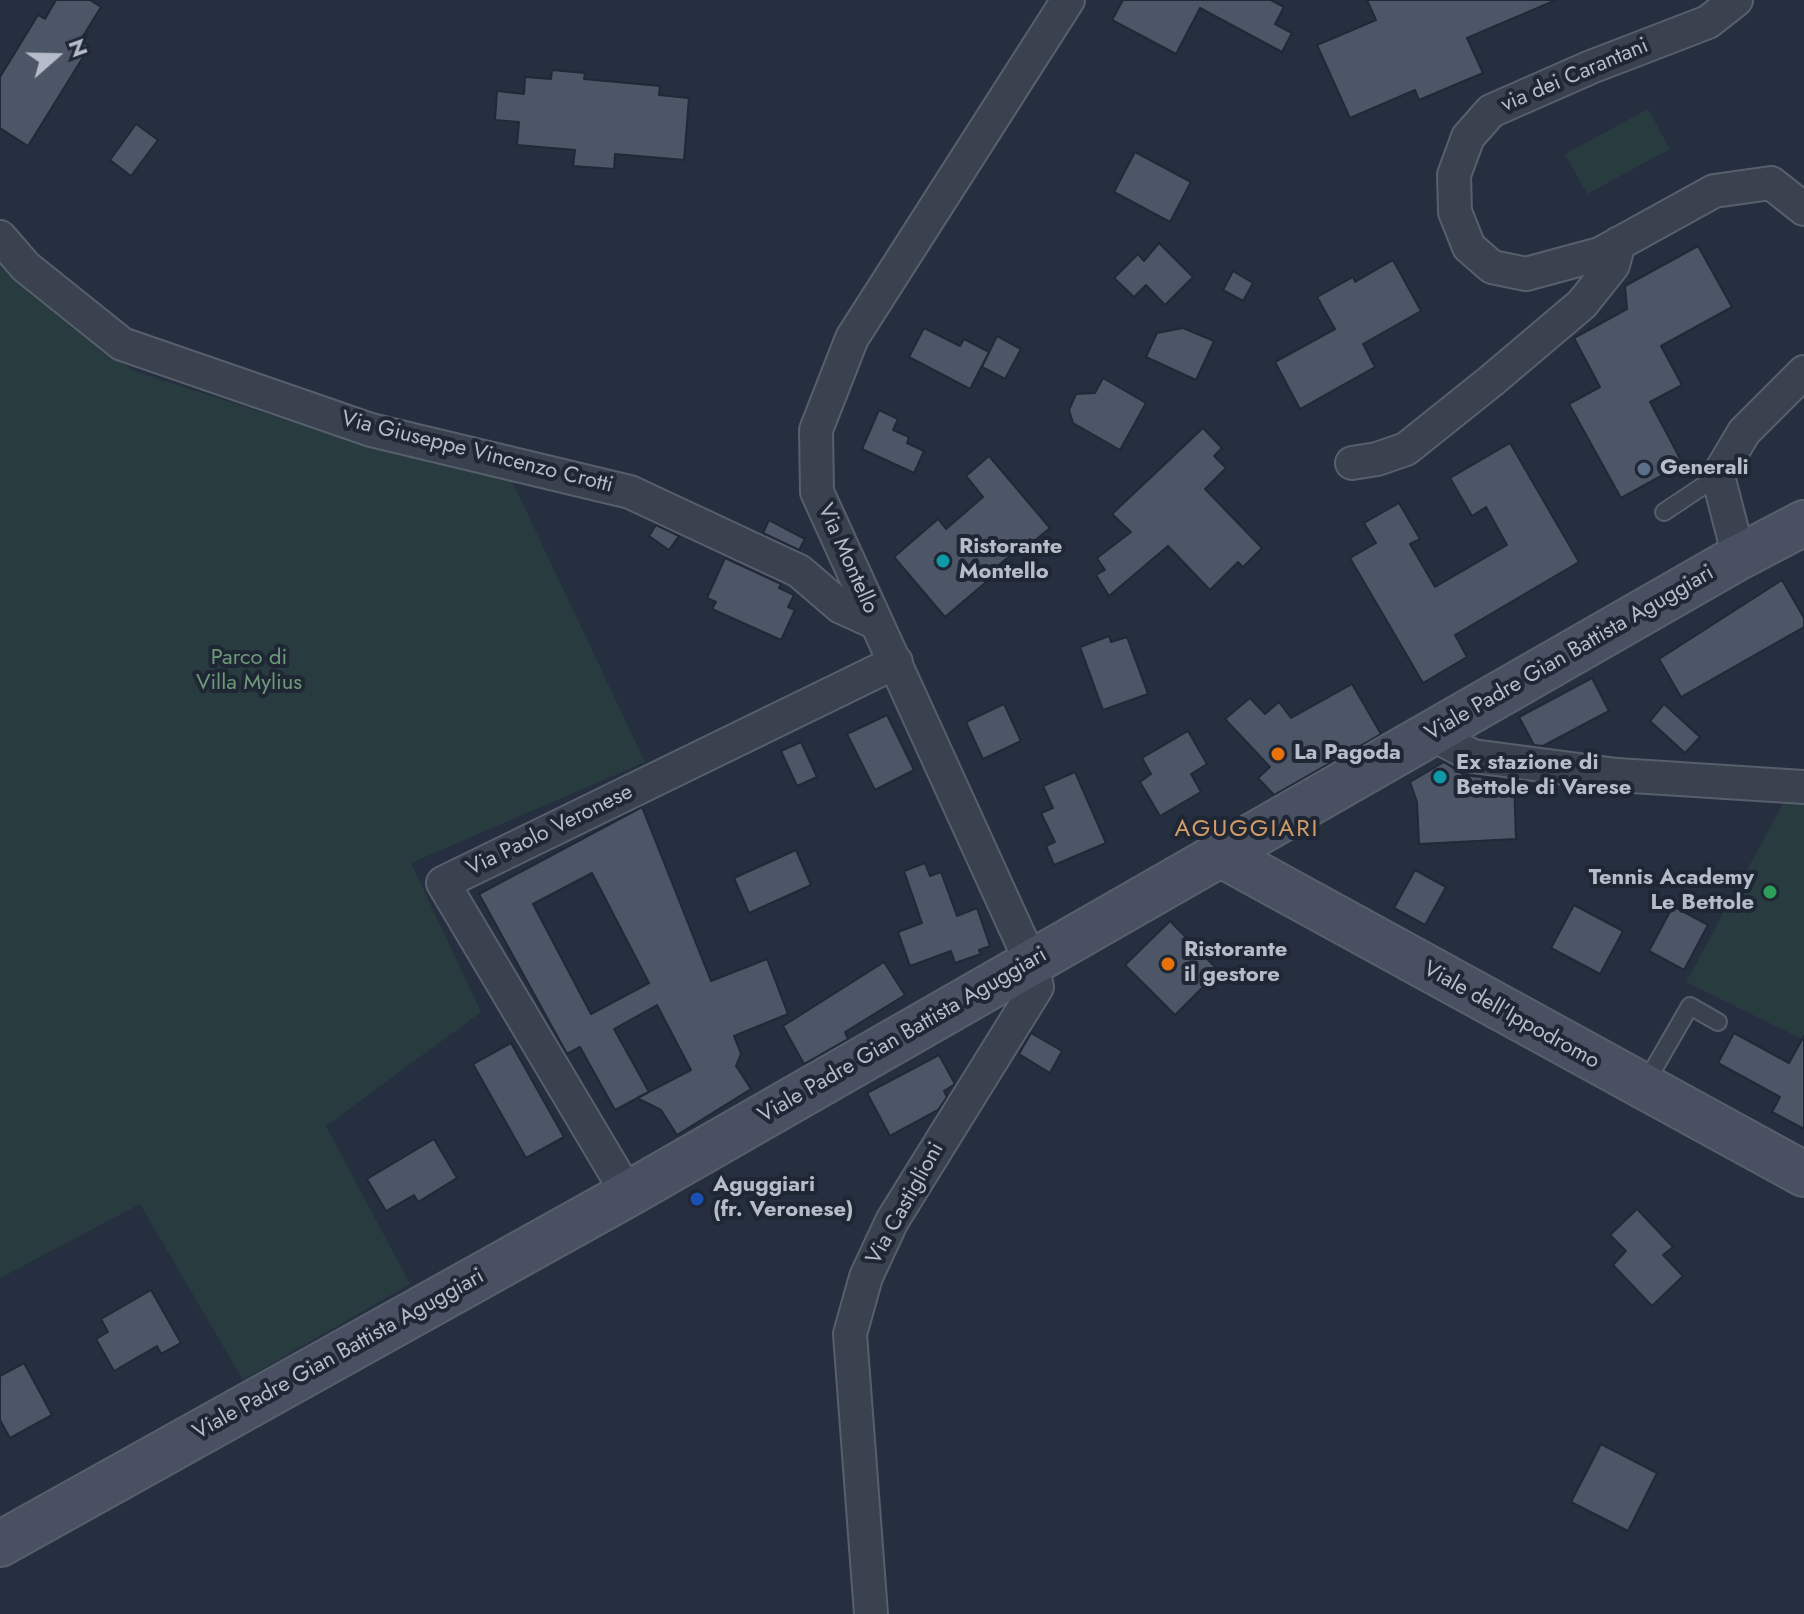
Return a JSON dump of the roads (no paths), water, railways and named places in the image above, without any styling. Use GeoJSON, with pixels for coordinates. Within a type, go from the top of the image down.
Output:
{"type":"FeatureCollection","features":[{"type":"Feature","properties":{"kind":"main road","name":"Viale Padre Gian Battista Aguggiari"},"geometry":{"type":"LineString","coordinates":[[0,1544],[628,1194],[1739,557],[1804,523]]}},
{"type":"Feature","properties":{"kind":"main road","name":"Viale dell'Ippodromo"},"geometry":{"type":"LineString","coordinates":[[1220,854],[1642,1088],[1804,1174]]}},
{"type":"Feature","properties":{"kind":"street","name":"Via Montello"},"geometry":{"type":"LineString","coordinates":[[1031,962],[817,492],[816,430],[852,338],[1068,0]]}},
{"type":"Feature","properties":{"kind":"street","name":"via dei Carantani"},"geometry":{"type":"LineString","coordinates":[[1736,0],[1708,22],[1591,67],[1491,111],[1468,137],[1454,175],[1455,212],[1469,247],[1492,267],[1526,274],[1600,254],[1714,191],[1771,183],[1804,209]]}},
{"type":"Feature","properties":{"kind":"street","name":"Via Giuseppe Vincenzo Crotti"},"geometry":{"type":"LineString","coordinates":[[0,237],[26,267],[122,344],[371,430],[630,492],[799,571],[841,607],[876,623]]}},
{"type":"Feature","properties":{"kind":"street"},"geometry":{"type":"LineString","coordinates":[[1352,463],[1377,459],[1406,449],[1491,381],[1582,304],[1613,265],[1619,243]]}},
{"type":"Feature","properties":{"kind":"street"},"geometry":{"type":"LineString","coordinates":[[1739,557],[1718,476],[1744,432],[1804,372]]}},
{"type":"Feature","properties":{"kind":"street","name":"Via Paolo Veronese"},"geometry":{"type":"LineString","coordinates":[[628,1194],[443,883],[896,662]]}},
{"type":"Feature","properties":{"kind":"street"},"geometry":{"type":"LineString","coordinates":[[1432,734],[1473,756],[1617,775],[1804,787]]}},
{"type":"Feature","properties":{"kind":"street","name":"Via Castiglioni"},"geometry":{"type":"LineString","coordinates":[[871,1614],[850,1334],[866,1277],[892,1221],[1037,987],[1031,962]]}},
{"type":"Feature","properties":{"kind":"lane"},"geometry":{"type":"LineString","coordinates":[[1664,512],[1718,476]]}},
{"type":"Feature","properties":{"kind":"lane"},"geometry":{"type":"LineString","coordinates":[[1642,1088],[1690,1006],[1718,1022]]}},
{"type":"Feature","properties":{"kind":"place","name":"Generali"},"geometry":{"type":"Point","coordinates":[1644,469]}},
{"type":"Feature","properties":{"kind":"place","name":"Ristorante Montello"},"geometry":{"type":"Point","coordinates":[943,561]}},
{"type":"Feature","properties":{"kind":"place","name":"La Pagoda"},"geometry":{"type":"Point","coordinates":[1278,754]}},
{"type":"Feature","properties":{"kind":"place","name":"Ex stazione di Bettole di Varese"},"geometry":{"type":"Point","coordinates":[1440,777]}},
{"type":"Feature","properties":{"kind":"place","name":"Tennis Academy Le Bettole"},"geometry":{"type":"Point","coordinates":[1770,892]}},
{"type":"Feature","properties":{"kind":"place","name":"Ristorante il gestore"},"geometry":{"type":"Point","coordinates":[1168,964]}},
{"type":"Feature","properties":{"kind":"place","name":"Aguggiari (fr. Veronese)"},"geometry":{"type":"Point","coordinates":[697,1199]}},
{"type":"Feature","properties":{"kind":"district","name":"AGUGGIARI"},"geometry":{"type":"Point","coordinates":[1247,830]}},
{"type":"Feature","properties":{"kind":"park label","name":"Parco di Villa Mylius"},"geometry":{"type":"Point","coordinates":[249,672]}}]}
